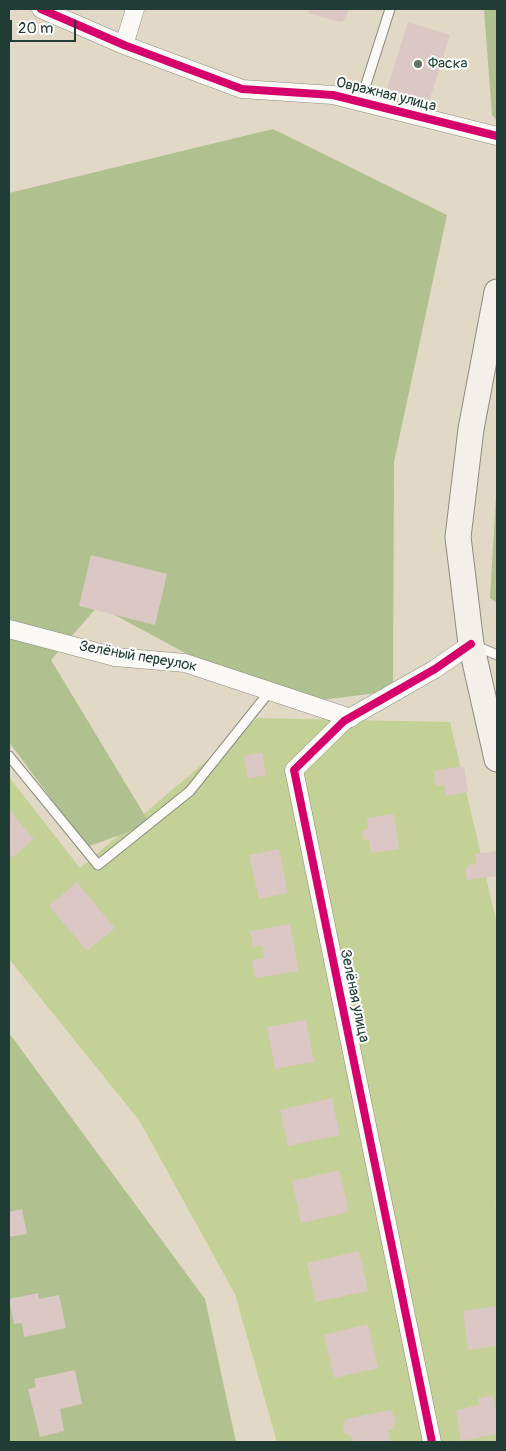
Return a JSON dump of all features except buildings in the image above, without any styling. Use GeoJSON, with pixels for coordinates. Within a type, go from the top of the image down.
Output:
{"type":"FeatureCollection","features":[{"type":"Feature","properties":{"kind":"main road"},"geometry":{"type":"LineString","coordinates":[[497,292],[471,429],[458,537],[471,644],[497,759]]}},
{"type":"Feature","properties":{"kind":"street","name":"Овражная улица"},"geometry":{"type":"LineString","coordinates":[[41,9],[124,45],[242,89],[333,95],[497,136]]}},
{"type":"Feature","properties":{"kind":"street"},"geometry":{"type":"LineString","coordinates":[[124,45],[135,9]]}},
{"type":"Feature","properties":{"kind":"street","name":"Зелёный переулок"},"geometry":{"type":"LineString","coordinates":[[9,630],[115,656],[185,663],[351,718]]}},
{"type":"Feature","properties":{"kind":"street","name":"Зелёная улица"},"geometry":{"type":"LineString","coordinates":[[432,1442],[294,770],[351,718],[435,669],[471,644]]}},
{"type":"Feature","properties":{"kind":"lane"},"geometry":{"type":"LineString","coordinates":[[360,103],[390,9]]}},
{"type":"Feature","properties":{"kind":"lane"},"geometry":{"type":"LineString","coordinates":[[471,644],[497,655]]}},
{"type":"Feature","properties":{"kind":"lane"},"geometry":{"type":"LineString","coordinates":[[9,756],[98,865],[190,791],[270,691]]}},
{"type":"Feature","properties":{"kind":"green space"},"geometry":{"type":"Polygon","coordinates":[[[484,9],[497,9],[497,121],[492,115],[484,9]]]}},
{"type":"Feature","properties":{"kind":"green space"},"geometry":{"type":"Polygon","coordinates":[[[273,129],[447,215],[394,462],[393,691],[282,705],[98,606],[51,660],[150,824],[87,847],[9,742],[9,193],[273,129]]]}},
{"type":"Feature","properties":{"kind":"green space"},"geometry":{"type":"Polygon","coordinates":[[[497,479],[497,603],[490,598],[497,479]]]}},
{"type":"Feature","properties":{"kind":"green space"},"geometry":{"type":"Polygon","coordinates":[[[257,718],[450,722],[497,924],[497,1442],[277,1442],[235,1294],[139,1120],[9,959],[9,777],[80,868],[257,718]]]}},
{"type":"Feature","properties":{"kind":"green space"},"geometry":{"type":"Polygon","coordinates":[[[9,1033],[205,1299],[236,1442],[9,1442],[9,1033]]]}},
{"type":"Feature","properties":{"kind":"cycle path"},"geometry":{"type":"LineString","coordinates":[[41,9],[124,45],[242,89],[333,95],[497,136]]}},
{"type":"Feature","properties":{"kind":"cycle path"},"geometry":{"type":"LineString","coordinates":[[432,1442],[294,770],[344,721],[435,669],[471,644]]}},
{"type":"Feature","properties":{"kind":"place","name":"Фаска"},"geometry":{"type":"Point","coordinates":[418,64]}}]}
